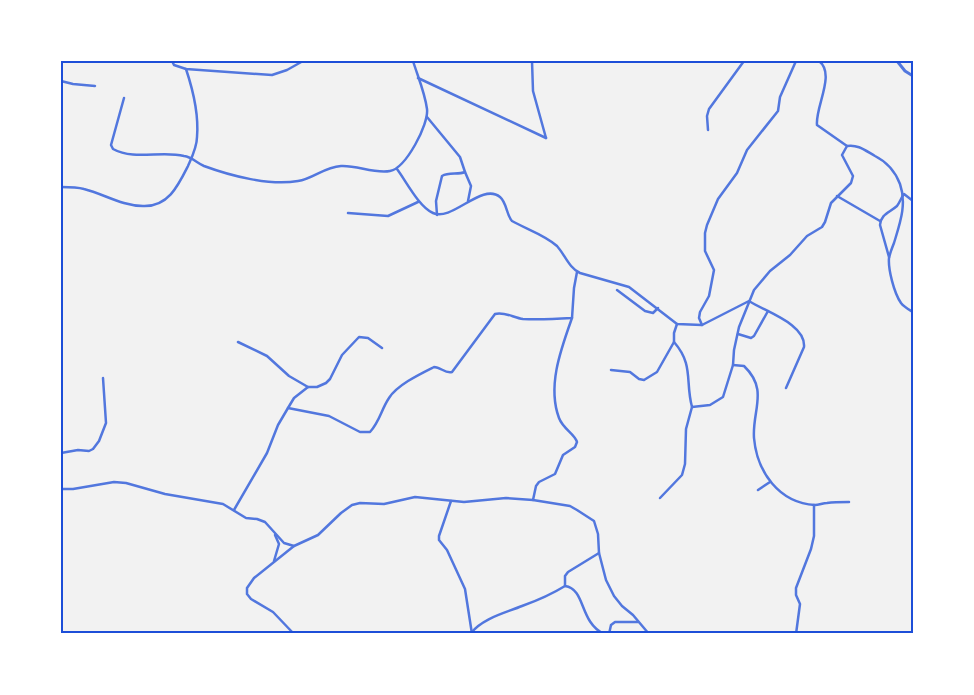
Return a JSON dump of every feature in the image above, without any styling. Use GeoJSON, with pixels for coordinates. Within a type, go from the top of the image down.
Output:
{"type":"FeatureCollection","features":[{"type":"Feature","properties":{"kind":"street"},"geometry":{"type":"LineString","coordinates":[[172,61],[174,65],[186,69],[272,75],[287,70],[303,61]]}},
{"type":"Feature","properties":{"kind":"street"},"geometry":{"type":"LineString","coordinates":[[124,98],[112,140],[111,145],[113,149],[126,154],[171,154],[192,158],[204,166],[236,176],[268,181],[297,182],[335,167],[355,167],[382,171],[397,169],[413,148],[427,116],[425,100],[413,61]]}},
{"type":"Feature","properties":{"kind":"street"},"geometry":{"type":"LineString","coordinates":[[418,78],[546,138],[535,98],[532,61]]}},
{"type":"Feature","properties":{"kind":"street"},"geometry":{"type":"LineString","coordinates":[[708,130],[707,116],[709,109],[744,61]]}},
{"type":"Feature","properties":{"kind":"street"},"geometry":{"type":"LineString","coordinates":[[702,325],[698,318],[709,296],[714,270],[706,251],[705,234],[707,225],[718,199],[737,173],[747,150],[778,111],[780,97],[796,61]]}},
{"type":"Feature","properties":{"kind":"street"},"geometry":{"type":"LineString","coordinates":[[819,61],[823,64],[827,73],[817,125],[847,146],[851,145],[862,148],[884,161],[898,178],[904,194],[904,206],[889,258]]}},
{"type":"Feature","properties":{"kind":"street"},"geometry":{"type":"LineString","coordinates":[[897,61],[905,71],[913,76]]}},
{"type":"Feature","properties":{"kind":"street"},"geometry":{"type":"LineString","coordinates":[[61,187],[85,189],[100,196],[134,206],[160,204],[172,194],[192,158],[197,139],[192,88],[186,69]]}},
{"type":"Feature","properties":{"kind":"street"},"geometry":{"type":"LineString","coordinates":[[61,81],[96,86]]}},
{"type":"Feature","properties":{"kind":"street"},"geometry":{"type":"LineString","coordinates":[[427,116],[460,157],[471,186],[468,202]]}},
{"type":"Feature","properties":{"kind":"street"},"geometry":{"type":"LineString","coordinates":[[692,407],[710,405],[723,397],[733,366],[737,334],[749,301],[759,282],[790,255],[808,236],[822,227],[831,203],[849,186],[852,180],[851,173],[842,155],[847,146]]}},
{"type":"Feature","properties":{"kind":"street"},"geometry":{"type":"LineString","coordinates":[[397,169],[409,185],[418,202],[431,213],[437,215],[445,214],[488,194],[500,197],[512,221],[549,240],[561,251],[577,272],[629,287],[677,324],[702,325],[749,301]]}},
{"type":"Feature","properties":{"kind":"street"},"geometry":{"type":"LineString","coordinates":[[437,215],[436,201],[442,176],[465,172]]}},
{"type":"Feature","properties":{"kind":"street"},"geometry":{"type":"LineString","coordinates":[[904,194],[912,201]]}},
{"type":"Feature","properties":{"kind":"street"},"geometry":{"type":"LineString","coordinates":[[904,194],[899,203],[882,216],[880,221],[896,294],[905,307],[913,312]]}},
{"type":"Feature","properties":{"kind":"street"},"geometry":{"type":"LineString","coordinates":[[837,196],[880,221]]}},
{"type":"Feature","properties":{"kind":"street"},"geometry":{"type":"LineString","coordinates":[[348,213],[388,216],[418,202]]}},
{"type":"Feature","properties":{"kind":"street"},"geometry":{"type":"LineString","coordinates":[[533,500],[536,486],[539,482],[555,474],[563,454],[574,447],[577,442],[575,437],[564,428],[557,414],[554,395],[558,361],[572,318],[577,272]]}},
{"type":"Feature","properties":{"kind":"street"},"geometry":{"type":"LineString","coordinates":[[617,290],[649,313],[653,313],[658,308]]}},
{"type":"Feature","properties":{"kind":"street"},"geometry":{"type":"LineString","coordinates":[[749,301],[792,325],[805,340],[804,347],[786,388]]}},
{"type":"Feature","properties":{"kind":"street"},"geometry":{"type":"LineString","coordinates":[[737,334],[751,338],[754,336],[768,311]]}},
{"type":"Feature","properties":{"kind":"street"},"geometry":{"type":"LineString","coordinates":[[288,408],[329,416],[360,432],[370,432],[377,424],[390,395],[413,378],[434,367],[438,367],[448,373],[452,372],[495,314],[500,313],[530,319],[572,318]]}},
{"type":"Feature","properties":{"kind":"street"},"geometry":{"type":"LineString","coordinates":[[611,370],[630,372],[640,380],[644,380],[657,372],[674,342],[674,332],[677,324]]}},
{"type":"Feature","properties":{"kind":"street"},"geometry":{"type":"LineString","coordinates":[[238,342],[267,356],[289,376],[308,386],[317,387],[330,379],[342,355],[359,337],[368,338],[382,348]]}},
{"type":"Feature","properties":{"kind":"street"},"geometry":{"type":"LineString","coordinates":[[660,498],[682,476],[685,464],[686,429],[692,407],[688,392],[689,374],[686,360],[674,342]]}},
{"type":"Feature","properties":{"kind":"street"},"geometry":{"type":"LineString","coordinates":[[733,366],[744,366],[751,373],[756,386],[758,404],[754,437],[761,463],[770,482],[784,496],[795,500],[814,504],[850,502]]}},
{"type":"Feature","properties":{"kind":"street"},"geometry":{"type":"LineString","coordinates":[[61,452],[89,451],[94,449],[99,441],[106,423],[103,378]]}},
{"type":"Feature","properties":{"kind":"street"},"geometry":{"type":"LineString","coordinates":[[234,510],[267,453],[278,425],[288,408],[294,398],[308,386]]}},
{"type":"Feature","properties":{"kind":"street"},"geometry":{"type":"LineString","coordinates":[[61,489],[73,489],[114,482],[126,483],[165,494],[223,504],[246,518],[265,522],[286,545],[294,546]]}},
{"type":"Feature","properties":{"kind":"street"},"geometry":{"type":"LineString","coordinates":[[758,490],[770,482]]}},
{"type":"Feature","properties":{"kind":"street"},"geometry":{"type":"LineString","coordinates":[[294,634],[273,612],[251,599],[247,594],[247,588],[254,578],[274,560],[294,546],[318,535],[352,505],[360,503],[384,504],[415,496],[464,502],[506,498],[570,506],[594,521],[598,534],[598,553],[606,580],[614,596],[622,606],[650,634]]}},
{"type":"Feature","properties":{"kind":"street"},"geometry":{"type":"LineString","coordinates":[[451,501],[439,540],[447,550],[465,589],[472,633]]}},
{"type":"Feature","properties":{"kind":"street"},"geometry":{"type":"LineString","coordinates":[[796,634],[800,604],[796,595],[796,588],[814,536],[814,504]]}},
{"type":"Feature","properties":{"kind":"street"},"geometry":{"type":"LineString","coordinates":[[273,532],[279,544],[274,560]]}},
{"type":"Feature","properties":{"kind":"street"},"geometry":{"type":"LineString","coordinates":[[564,586],[564,579],[568,572],[598,553]]}},
{"type":"Feature","properties":{"kind":"street"},"geometry":{"type":"LineString","coordinates":[[472,633],[489,619],[535,601],[564,586],[577,591],[587,617],[594,628],[604,634]]}},
{"type":"Feature","properties":{"kind":"street"},"geometry":{"type":"LineString","coordinates":[[609,634],[611,625],[615,622],[638,622]]}}]}
